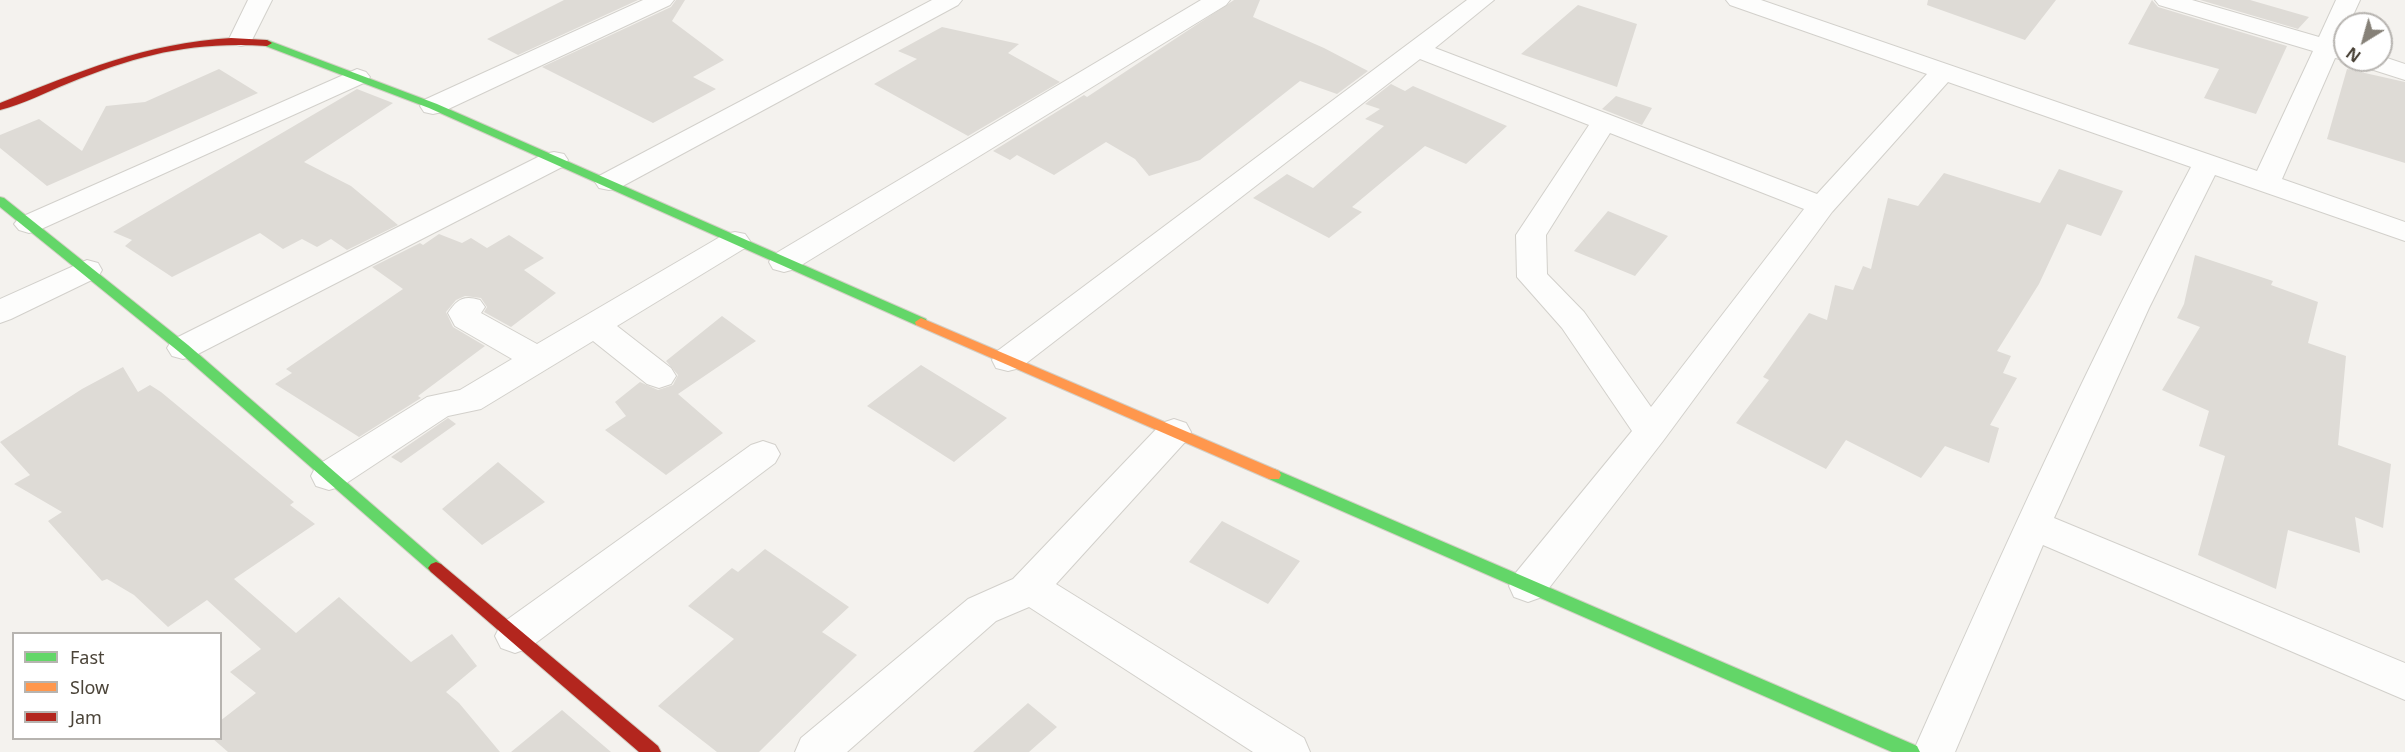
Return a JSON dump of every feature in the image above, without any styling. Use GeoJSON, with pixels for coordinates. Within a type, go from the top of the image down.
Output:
{"type":"FeatureCollection","features":[{"type":"Feature","properties":{"kind":"main road"},"geometry":{"type":"LineString","coordinates":[[0,107],[124,60],[166,47],[204,40],[241,39],[270,44],[434,106],[609,182],[735,241],[1911,752]]}},
{"type":"Feature","properties":{"kind":"main road"},"geometry":{"type":"LineString","coordinates":[[0,201],[183,348],[514,636],[638,748]]}},
{"type":"Feature","properties":{"kind":"street"},"geometry":{"type":"LineString","coordinates":[[241,39],[260,0]]}},
{"type":"Feature","properties":{"kind":"street"},"geometry":{"type":"LineString","coordinates":[[434,106],[662,0]]}},
{"type":"Feature","properties":{"kind":"street"},"geometry":{"type":"LineString","coordinates":[[609,182],[950,0]]}},
{"type":"Feature","properties":{"kind":"street"},"geometry":{"type":"LineString","coordinates":[[784,262],[1218,0]]}},
{"type":"Feature","properties":{"kind":"street"},"geometry":{"type":"LineString","coordinates":[[1008,360],[1482,0]]}},
{"type":"Feature","properties":{"kind":"street"},"geometry":{"type":"LineString","coordinates":[[1738,0],[2405,232]]}},
{"type":"Feature","properties":{"kind":"street"},"geometry":{"type":"LineString","coordinates":[[2167,0],[2333,49]]}},
{"type":"Feature","properties":{"kind":"street"},"geometry":{"type":"LineString","coordinates":[[1416,49],[1822,206]]}},
{"type":"Feature","properties":{"kind":"street"},"geometry":{"type":"LineString","coordinates":[[2266,183],[2333,56]]}},
{"type":"Feature","properties":{"kind":"street"},"geometry":{"type":"LineString","coordinates":[[1528,586],[1651,432],[1822,206],[1944,71]]}},
{"type":"Feature","properties":{"kind":"street"},"geometry":{"type":"LineString","coordinates":[[29,224],[357,76]]}},
{"type":"Feature","properties":{"kind":"street"},"geometry":{"type":"LineString","coordinates":[[1604,122],[1532,235],[1532,277],[1573,320],[1651,432]]}},
{"type":"Feature","properties":{"kind":"street"},"geometry":{"type":"LineString","coordinates":[[183,348],[554,160]]}},
{"type":"Feature","properties":{"kind":"street"},"geometry":{"type":"LineString","coordinates":[[1934,752],[2032,524],[2151,268],[2207,163]]}},
{"type":"Feature","properties":{"kind":"street"},"geometry":{"type":"LineString","coordinates":[[329,476],[440,406],[469,400],[735,241]]}},
{"type":"Feature","properties":{"kind":"street"},"geometry":{"type":"LineString","coordinates":[[0,312],[87,270]]}},
{"type":"Feature","properties":{"kind":"street"},"geometry":{"type":"LineString","coordinates":[[469,307],[464,313],[466,318],[538,359]]}},
{"type":"Feature","properties":{"kind":"street"},"geometry":{"type":"LineString","coordinates":[[594,325],[659,376]]}},
{"type":"Feature","properties":{"kind":"street"},"geometry":{"type":"LineString","coordinates":[[816,752],[982,610],[1027,590],[1174,432]]}},
{"type":"Feature","properties":{"kind":"street"},"geometry":{"type":"LineString","coordinates":[[514,636],[764,454]]}},
{"type":"Feature","properties":{"kind":"street"},"geometry":{"type":"LineString","coordinates":[[2032,524],[2405,682]]}},
{"type":"Feature","properties":{"kind":"street"},"geometry":{"type":"LineString","coordinates":[[1027,590],[1047,597],[1289,752]]}},
{"type":"Feature","properties":{"kind":"building"},"geometry":{"type":"Polygon","coordinates":[[[564,0],[638,0],[518,55],[487,39],[564,0]]]}},
{"type":"Feature","properties":{"kind":"building"},"geometry":{"type":"Polygon","coordinates":[[[676,0],[685,0],[672,21],[724,60],[693,77],[716,89],[653,123],[542,67],[671,7],[676,0]]]}},
{"type":"Feature","properties":{"kind":"building"},"geometry":{"type":"Polygon","coordinates":[[[1234,0],[1260,0],[1253,17],[1324,48],[1368,71],[1337,94],[1300,81],[1200,160],[1149,176],[1135,159],[1106,142],[1054,175],[1017,155],[1010,160],[993,151],[1084,95],[1087,97],[1234,0]]]}},
{"type":"Feature","properties":{"kind":"building"},"geometry":{"type":"Polygon","coordinates":[[[1928,0],[2056,0],[2025,40],[1927,5],[1928,0]]]}},
{"type":"Feature","properties":{"kind":"building"},"geometry":{"type":"Polygon","coordinates":[[[2152,0],[2158,7],[2287,46],[2256,114],[2204,98],[2219,69],[2128,44],[2152,0]]]}},
{"type":"Feature","properties":{"kind":"building"},"geometry":{"type":"Polygon","coordinates":[[[2200,0],[2250,0],[2309,17],[2298,29],[2200,0]]]}},
{"type":"Feature","properties":{"kind":"building"},"geometry":{"type":"Polygon","coordinates":[[[1578,5],[1637,24],[1617,87],[1521,54],[1578,5]]]}},
{"type":"Feature","properties":{"kind":"building"},"geometry":{"type":"Polygon","coordinates":[[[942,27],[1019,44],[1008,53],[1060,82],[968,136],[874,84],[917,59],[898,51],[942,27]]]}},
{"type":"Feature","properties":{"kind":"building"},"geometry":{"type":"Polygon","coordinates":[[[219,69],[258,93],[47,186],[0,148],[0,135],[39,119],[82,151],[106,106],[145,102],[219,69]]]}},
{"type":"Feature","properties":{"kind":"building"},"geometry":{"type":"Polygon","coordinates":[[[2346,72],[2360,72],[2405,82],[2405,163],[2327,139],[2346,72]]]}},
{"type":"Feature","properties":{"kind":"building"},"geometry":{"type":"Polygon","coordinates":[[[1391,84],[1405,91],[1413,86],[1507,126],[1466,164],[1425,146],[1352,207],[1362,212],[1329,238],[1253,198],[1287,174],[1313,188],[1384,126],[1365,119],[1380,109],[1365,104],[1391,84]]]}},
{"type":"Feature","properties":{"kind":"building"},"geometry":{"type":"Polygon","coordinates":[[[357,89],[393,103],[304,162],[351,186],[398,225],[347,250],[331,239],[317,247],[302,239],[283,249],[260,233],[172,277],[125,246],[132,240],[113,232],[357,89]]]}},
{"type":"Feature","properties":{"kind":"building"},"geometry":{"type":"Polygon","coordinates":[[[1616,96],[1652,108],[1642,125],[1602,109],[1616,96]]]}},
{"type":"Feature","properties":{"kind":"building"},"geometry":{"type":"Polygon","coordinates":[[[2059,169],[2123,191],[2101,236],[2067,224],[2039,284],[1997,351],[2011,356],[2003,373],[2017,378],[1990,425],[1999,428],[1989,463],[1945,446],[1921,478],[1846,440],[1826,469],[1736,423],[1769,380],[1763,377],[1809,313],[1827,320],[1835,285],[1853,290],[1863,266],[1871,269],[1888,198],[1918,206],[1944,173],[2040,203],[2059,169]]]}},
{"type":"Feature","properties":{"kind":"building"},"geometry":{"type":"Polygon","coordinates":[[[1608,211],[1668,236],[1635,276],[1574,251],[1608,211]]]}},
{"type":"Feature","properties":{"kind":"building"},"geometry":{"type":"Polygon","coordinates":[[[439,234],[462,243],[471,238],[487,248],[509,235],[544,258],[524,270],[556,293],[511,327],[484,312],[487,307],[481,298],[465,296],[456,300],[446,312],[453,327],[485,346],[418,396],[421,398],[359,437],[275,384],[292,373],[286,369],[403,289],[372,267],[420,243],[423,245],[439,234]]]}},
{"type":"Feature","properties":{"kind":"building"},"geometry":{"type":"Polygon","coordinates":[[[2195,255],[2273,281],[2271,285],[2318,302],[2308,343],[2346,356],[2338,445],[2391,464],[2383,528],[2355,517],[2360,553],[2288,530],[2276,589],[2198,555],[2225,456],[2199,446],[2209,411],[2162,390],[2200,327],[2177,318],[2184,304],[2195,255]]]}},
{"type":"Feature","properties":{"kind":"building"},"geometry":{"type":"Polygon","coordinates":[[[722,316],[756,341],[678,394],[723,433],[666,475],[605,430],[626,416],[615,402],[640,382],[658,390],[673,385],[678,375],[666,361],[722,316]]]}},
{"type":"Feature","properties":{"kind":"building"},"geometry":{"type":"Polygon","coordinates":[[[921,365],[1007,418],[954,462],[867,406],[921,365]]]}},
{"type":"Feature","properties":{"kind":"building"},"geometry":{"type":"Polygon","coordinates":[[[123,367],[138,392],[150,385],[161,392],[294,502],[290,505],[315,524],[234,579],[296,633],[339,597],[411,662],[452,634],[477,666],[446,692],[459,703],[500,752],[228,752],[214,740],[222,740],[222,719],[256,693],[230,672],[261,649],[207,600],[168,627],[134,595],[107,579],[102,581],[48,521],[62,512],[14,484],[30,475],[0,442],[82,389],[123,367]]]}},
{"type":"Feature","properties":{"kind":"building"},"geometry":{"type":"Polygon","coordinates":[[[448,418],[456,424],[401,463],[391,457],[448,418]]]}},
{"type":"Feature","properties":{"kind":"building"},"geometry":{"type":"Polygon","coordinates":[[[498,462],[545,502],[482,545],[442,509],[498,462]]]}},
{"type":"Feature","properties":{"kind":"building"},"geometry":{"type":"Polygon","coordinates":[[[1222,521],[1300,561],[1268,604],[1189,562],[1222,521]]]}},
{"type":"Feature","properties":{"kind":"building"},"geometry":{"type":"Polygon","coordinates":[[[765,549],[849,607],[822,632],[857,655],[759,752],[717,752],[658,706],[734,639],[688,606],[732,568],[738,572],[765,549]]]}},
{"type":"Feature","properties":{"kind":"building"},"geometry":{"type":"Polygon","coordinates":[[[1028,703],[1057,727],[1029,752],[973,752],[1028,703]]]}},
{"type":"Feature","properties":{"kind":"building"},"geometry":{"type":"Polygon","coordinates":[[[562,710],[611,752],[511,752],[562,710]]]}},
{"type":"Feature","properties":{"kind":"traffic: fast"},"geometry":{"type":"LineString","coordinates":[[267,43],[433,106],[921,322]]}},
{"type":"Feature","properties":{"kind":"traffic: fast"},"geometry":{"type":"LineString","coordinates":[[0,201],[183,348],[436,568]]}},
{"type":"Feature","properties":{"kind":"traffic: fast"},"geometry":{"type":"LineString","coordinates":[[1274,475],[1911,752]]}},
{"type":"Feature","properties":{"kind":"traffic: slow"},"geometry":{"type":"LineString","coordinates":[[921,322],[1274,475]]}},
{"type":"Feature","properties":{"kind":"traffic: jam"},"geometry":{"type":"LineString","coordinates":[[0,107],[97,68],[163,49],[197,43],[231,41],[267,43]]}},
{"type":"Feature","properties":{"kind":"traffic: jam"},"geometry":{"type":"LineString","coordinates":[[436,568],[652,752]]}}]}
